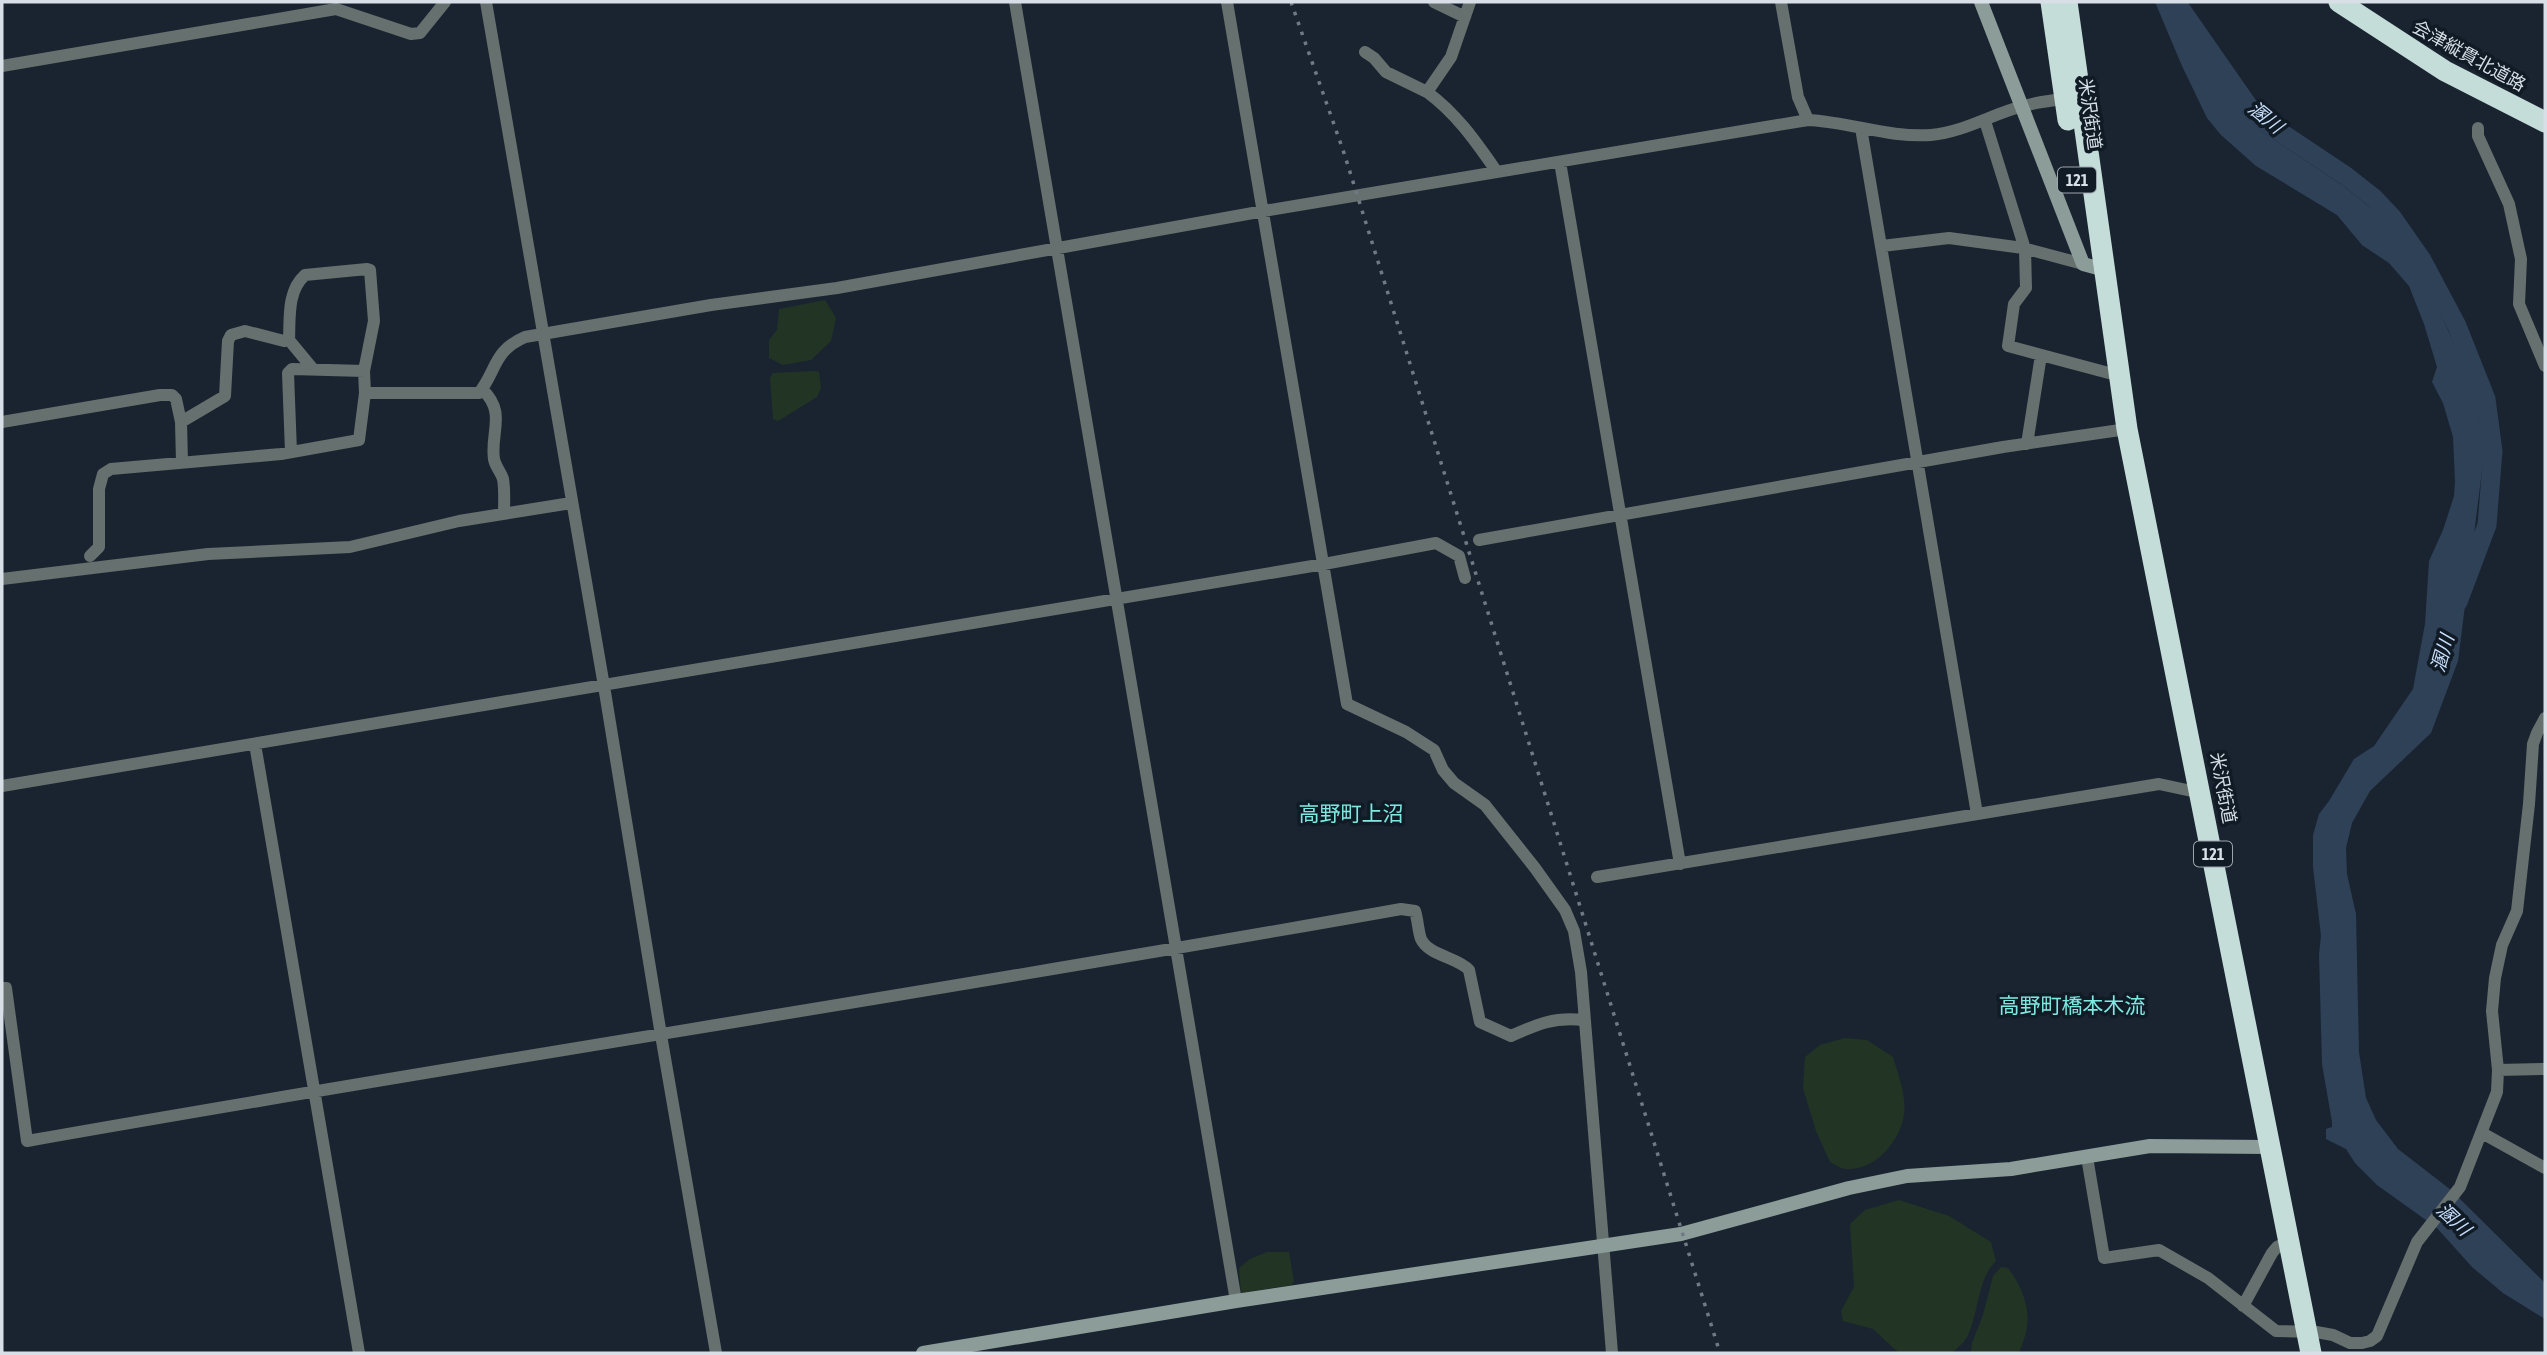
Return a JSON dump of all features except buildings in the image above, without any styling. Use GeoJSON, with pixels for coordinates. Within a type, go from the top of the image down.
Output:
{"type":"FeatureCollection","features":[{"type":"Feature","properties":{"kind":"highway","name":"米沢街道"},"geometry":{"type":"LineString","coordinates":[[2051,2],[2072,98],[2095,267],[2119,365],[2127,429],[2311,1353]]}},
{"type":"Feature","properties":{"kind":"highway","name":"米沢街道"},"geometry":{"type":"LineString","coordinates":[[2067,2],[2072,98]]}},
{"type":"Feature","properties":{"kind":"highway","name":"会津縦貫北道路"},"geometry":{"type":"LineString","coordinates":[[2339,2],[2445,71],[2545,122]]}},
{"type":"Feature","properties":{"kind":"highway","name":"会津縦貫北道路"},"geometry":{"type":"LineString","coordinates":[[2360,2],[2449,63],[2492,88],[2545,113]]}},
{"type":"Feature","properties":{"kind":"street"},"geometry":{"type":"LineString","coordinates":[[2,66],[336,9],[411,34],[420,33],[445,2]]}},
{"type":"Feature","properties":{"kind":"street"},"geometry":{"type":"LineString","coordinates":[[486,2],[716,1353]]}},
{"type":"Feature","properties":{"kind":"street"},"geometry":{"type":"LineString","coordinates":[[1015,2],[1236,1301]]}},
{"type":"Feature","properties":{"kind":"street"},"geometry":{"type":"LineString","coordinates":[[1227,2],[1347,704],[1406,732],[1434,750],[1443,770],[1454,783],[1485,805],[1535,868],[1565,910],[1574,931],[1581,972],[1612,1353]]}},
{"type":"Feature","properties":{"kind":"street"},"geometry":{"type":"LineString","coordinates":[[1433,2],[1465,17]]}},
{"type":"Feature","properties":{"kind":"street"},"geometry":{"type":"LineString","coordinates":[[1427,92],[1451,57],[1470,2]]}},
{"type":"Feature","properties":{"kind":"street"},"geometry":{"type":"LineString","coordinates":[[1781,2],[1798,97],[1808,120]]}},
{"type":"Feature","properties":{"kind":"street"},"geometry":{"type":"LineString","coordinates":[[1981,2],[2023,106],[2095,267]]}},
{"type":"Feature","properties":{"kind":"street"},"geometry":{"type":"LineString","coordinates":[[1365,52],[1386,72],[1427,92],[1447,106],[1463,123],[1497,172]]}},
{"type":"Feature","properties":{"kind":"street"},"geometry":{"type":"LineString","coordinates":[[365,393],[479,393],[505,349],[525,337],[711,305],[837,288],[1264,211],[1808,120],[1833,121],[1912,136],[1952,131],[2023,106],[2072,98]]}},
{"type":"Feature","properties":{"kind":"street"},"geometry":{"type":"LineString","coordinates":[[1985,121],[2025,249],[2026,288],[2014,304],[2008,346],[2041,355],[2119,365]]}},
{"type":"Feature","properties":{"kind":"street"},"geometry":{"type":"LineString","coordinates":[[1861,128],[1977,814]]}},
{"type":"Feature","properties":{"kind":"street"},"geometry":{"type":"LineString","coordinates":[[2478,128],[2478,136],[2509,204],[2521,258],[2519,304],[2545,366]]}},
{"type":"Feature","properties":{"kind":"street"},"geometry":{"type":"LineString","coordinates":[[1560,162],[1680,864]]}},
{"type":"Feature","properties":{"kind":"street"},"geometry":{"type":"LineString","coordinates":[[1882,246],[1949,238],[2025,249],[2095,267]]}},
{"type":"Feature","properties":{"kind":"street"},"geometry":{"type":"LineString","coordinates":[[90,556],[99,547],[99,488],[103,474],[111,469],[291,452],[359,440],[365,393],[364,371],[374,321],[370,270],[304,275],[298,281],[290,304],[289,340],[313,369]]}},
{"type":"Feature","properties":{"kind":"street"},"geometry":{"type":"LineString","coordinates":[[181,422],[225,396],[228,341],[231,335],[245,331],[289,340]]}},
{"type":"Feature","properties":{"kind":"street"},"geometry":{"type":"LineString","coordinates":[[2027,443],[2041,355]]}},
{"type":"Feature","properties":{"kind":"street"},"geometry":{"type":"LineString","coordinates":[[291,452],[288,373],[292,369],[364,371]]}},
{"type":"Feature","properties":{"kind":"street"},"geometry":{"type":"LineString","coordinates":[[482,389],[494,406],[494,459],[503,480],[504,513]]}},
{"type":"Feature","properties":{"kind":"street"},"geometry":{"type":"LineString","coordinates":[[2,422],[172,395],[176,399],[181,422],[182,462]]}},
{"type":"Feature","properties":{"kind":"street"},"geometry":{"type":"LineString","coordinates":[[1479,540],[2027,443],[2127,429]]}},
{"type":"Feature","properties":{"kind":"street"},"geometry":{"type":"LineString","coordinates":[[2,579],[208,554],[350,547],[459,521],[571,503]]}},
{"type":"Feature","properties":{"kind":"street"},"geometry":{"type":"LineString","coordinates":[[2,786],[1436,543],[1459,556],[1465,578]]}},
{"type":"Feature","properties":{"kind":"street"},"geometry":{"type":"LineString","coordinates":[[2087,1157],[2104,1258],[2159,1250],[2208,1278],[2276,1331],[2333,1335],[2350,1343],[2370,1342],[2377,1336],[2417,1242],[2460,1187],[2497,1092],[2498,1070],[2492,1011],[2495,978],[2502,945],[2517,911],[2533,744],[2545,718]]}},
{"type":"Feature","properties":{"kind":"street"},"geometry":{"type":"LineString","coordinates":[[255,744],[359,1353]]}},
{"type":"Feature","properties":{"kind":"street"},"geometry":{"type":"LineString","coordinates":[[1597,877],[2159,785],[2201,793]]}},
{"type":"Feature","properties":{"kind":"street"},"geometry":{"type":"LineString","coordinates":[[2,988],[6,988],[27,1141],[315,1090],[661,1035],[1401,909],[1415,911],[1422,940],[1430,950],[1464,965],[1469,970],[1480,1022],[1511,1036],[1542,1022],[1583,1020]]}},
{"type":"Feature","properties":{"kind":"street"},"geometry":{"type":"LineString","coordinates":[[2498,1070],[2545,1069]]}},
{"type":"Feature","properties":{"kind":"street"},"geometry":{"type":"LineString","coordinates":[[2482,1133],[2545,1168]]}},
{"type":"Feature","properties":{"kind":"street"},"geometry":{"type":"LineString","coordinates":[[923,1353],[1236,1301],[1681,1234],[1849,1188],[1907,1176],[2011,1169],[2150,1146],[2268,1147]]}},
{"type":"Feature","properties":{"kind":"street"},"geometry":{"type":"LineString","coordinates":[[2243,1307],[2272,1254],[2277,1247],[2288,1242]]}},
{"type":"Feature","properties":{"kind":"green space"},"geometry":{"type":"Polygon","coordinates":[[[825,300],[836,318],[831,341],[811,360],[783,365],[769,358],[769,340],[777,330],[779,309],[825,300]]]}},
{"type":"Feature","properties":{"kind":"green space"},"geometry":{"type":"Polygon","coordinates":[[[819,372],[821,388],[817,397],[778,421],[773,419],[770,378],[773,373],[819,372]]]}},
{"type":"Feature","properties":{"kind":"green space"},"geometry":{"type":"Polygon","coordinates":[[[1845,1038],[1867,1040],[1893,1057],[1904,1105],[1900,1130],[1889,1147],[1874,1161],[1855,1169],[1845,1169],[1830,1162],[1816,1131],[1803,1088],[1805,1057],[1820,1045],[1845,1038]]]}},
{"type":"Feature","properties":{"kind":"green space"},"geometry":{"type":"Polygon","coordinates":[[[1899,1200],[1949,1216],[1991,1242],[1996,1261],[1985,1277],[1967,1337],[1952,1353],[1899,1353],[1873,1329],[1843,1321],[1841,1311],[1854,1287],[1850,1224],[1865,1210],[1899,1200]]]}},
{"type":"Feature","properties":{"kind":"green space"},"geometry":{"type":"Polygon","coordinates":[[[1267,1252],[1289,1252],[1294,1282],[1291,1285],[1241,1293],[1239,1268],[1250,1259],[1267,1252]]]}},
{"type":"Feature","properties":{"kind":"green space"},"geometry":{"type":"Polygon","coordinates":[[[2001,1267],[2008,1268],[2012,1274],[2025,1303],[2028,1318],[2023,1343],[2019,1353],[1971,1353],[1993,1276],[2001,1267]]]}},
{"type":"Feature","properties":{"kind":"water"},"geometry":{"type":"Polygon","coordinates":[[[2155,2],[2178,2],[2198,44],[2241,108],[2260,130],[2342,185],[2385,219],[2419,268],[2476,390],[2486,439],[2458,661],[2431,733],[2370,791],[2352,823],[2346,848],[2347,874],[2356,914],[2359,1052],[2366,1098],[2376,1120],[2398,1149],[2451,1190],[2545,1283],[2545,1319],[2503,1293],[2472,1267],[2437,1228],[2377,1185],[2355,1163],[2346,1149],[2326,1139],[2326,1129],[2332,1127],[2332,1122],[2322,1064],[2319,954],[2321,936],[2313,867],[2313,835],[2319,814],[2354,759],[2374,746],[2413,689],[2425,624],[2429,561],[2454,496],[2453,437],[2443,403],[2432,382],[2437,367],[2409,286],[2389,263],[2362,245],[2337,215],[2256,166],[2221,135],[2207,118],[2155,2]]]}},
{"type":"Feature","properties":{"kind":"waterway","name":"溷川"},"geometry":{"type":"LineString","coordinates":[[2176,2],[2249,107],[2265,122],[2346,176],[2374,198],[2392,217],[2422,260],[2457,326],[2486,399],[2493,451],[2487,525],[2458,602]]}},
{"type":"Feature","properties":{"kind":"railway"},"geometry":{"type":"LineString","coordinates":[[1291,2],[1344,153],[1720,1353]]}},
{"type":"Feature","properties":{"kind":"district","name":"高野町上沼"},"geometry":{"type":"Point","coordinates":[1351,814]}},
{"type":"Feature","properties":{"kind":"district","name":"高野町橋本木流"},"geometry":{"type":"Point","coordinates":[2072,1006]}}]}
